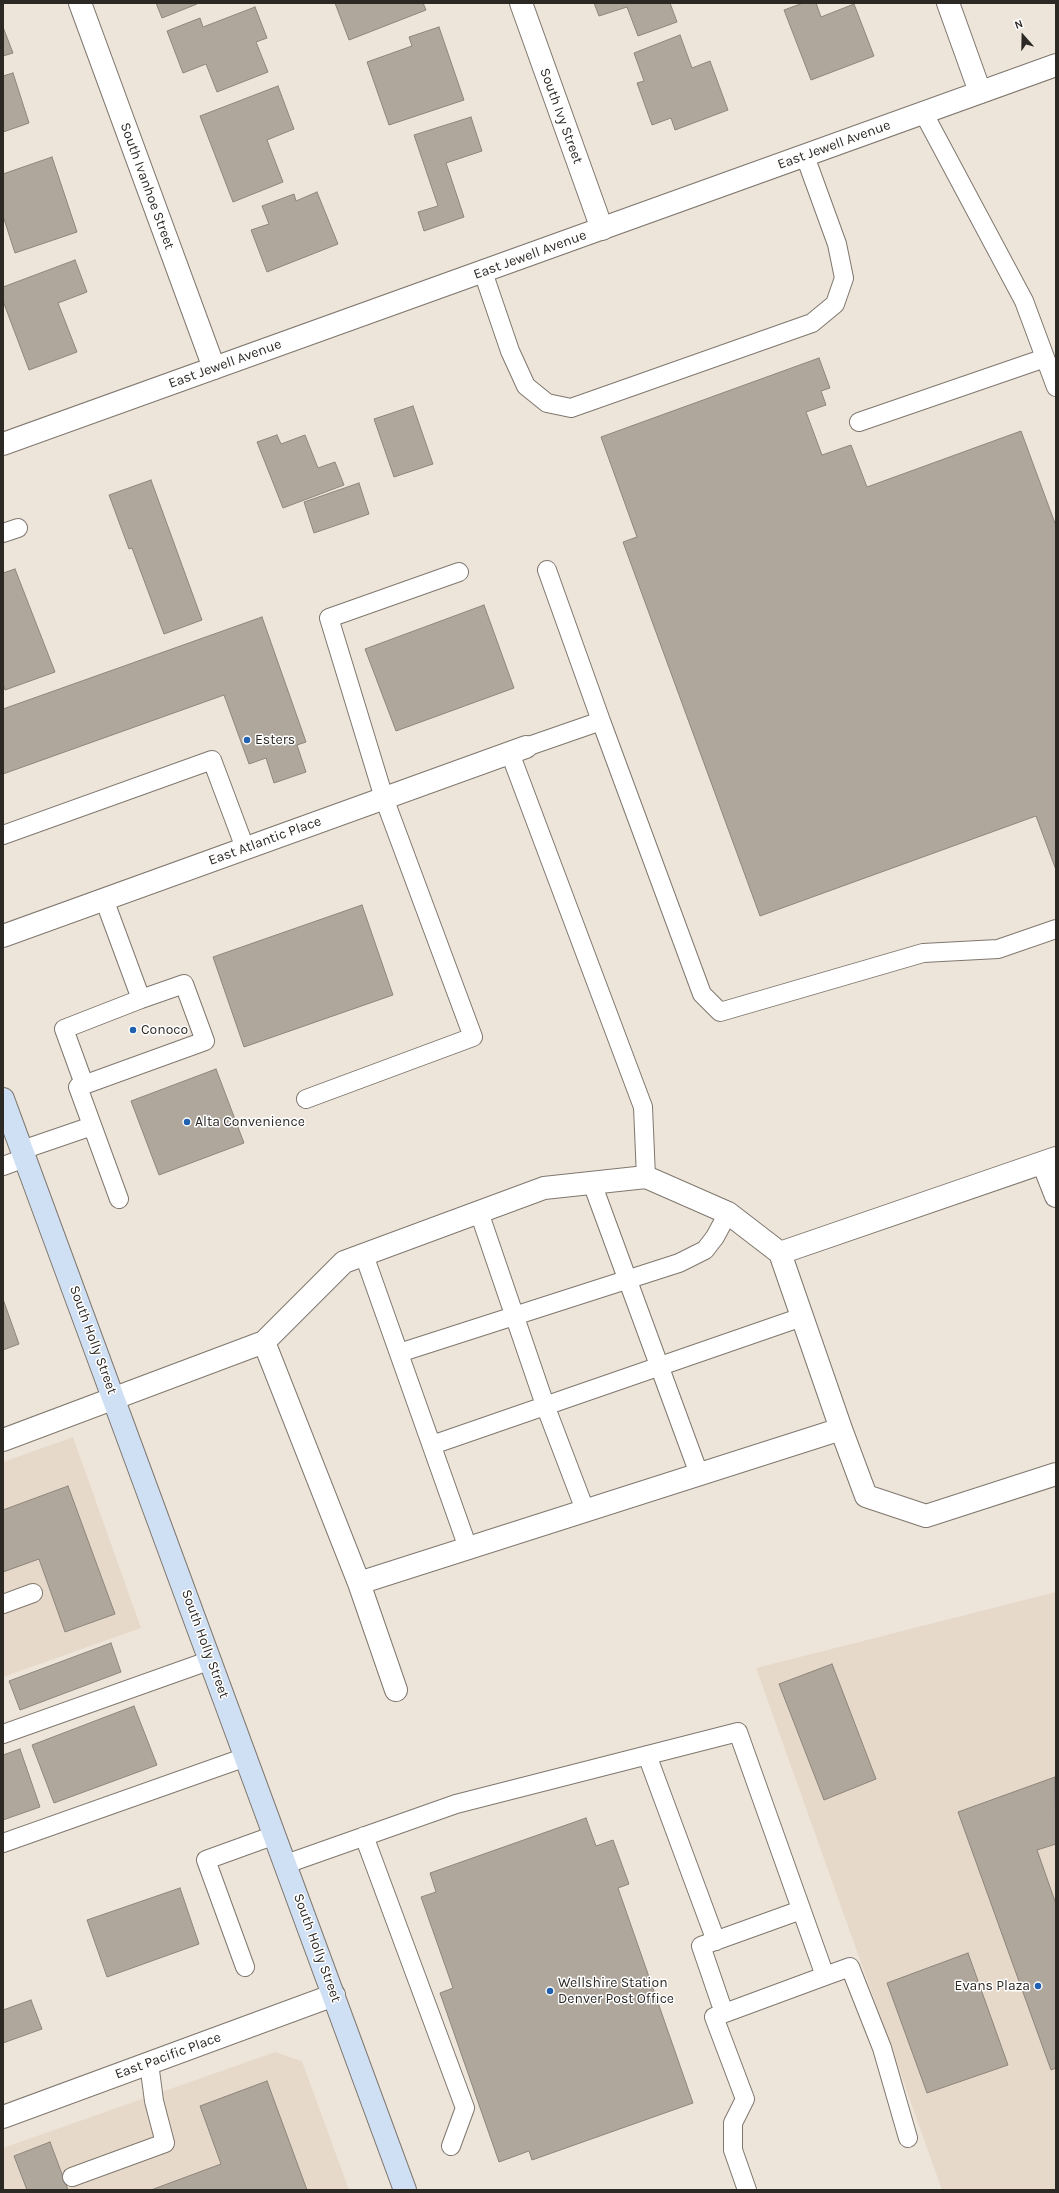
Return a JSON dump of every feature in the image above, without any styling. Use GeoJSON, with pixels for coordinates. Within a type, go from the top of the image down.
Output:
{"type":"FeatureCollection","features":[{"type":"Feature","properties":{"kind":"main road","name":"South Holly Street"},"geometry":{"type":"LineString","coordinates":[[3,1099],[115,1399],[405,2190]]}},
{"type":"Feature","properties":{"kind":"street","name":"South Ivanhoe Street"},"geometry":{"type":"LineString","coordinates":[[80,3],[214,368]]}},
{"type":"Feature","properties":{"kind":"street","name":"South Ivy Street"},"geometry":{"type":"LineString","coordinates":[[521,3],[602,229]]}},
{"type":"Feature","properties":{"kind":"street"},"geometry":{"type":"LineString","coordinates":[[948,3],[980,92]]}},
{"type":"Feature","properties":{"kind":"street","name":"East Jewell Avenue"},"geometry":{"type":"LineString","coordinates":[[3,444],[1056,65]]}},
{"type":"Feature","properties":{"kind":"street","name":"East Atlantic Place"},"geometry":{"type":"LineString","coordinates":[[3,936],[518,750]]}},
{"type":"Feature","properties":{"kind":"street"},"geometry":{"type":"LineString","coordinates":[[780,1253],[1050,1160],[1056,1196]]}},
{"type":"Feature","properties":{"kind":"street"},"geometry":{"type":"LineString","coordinates":[[3,1440],[264,1342],[344,1262],[544,1188],[646,1177],[728,1213],[780,1253],[841,1429],[866,1496],[926,1516],[1056,1474]]}},
{"type":"Feature","properties":{"kind":"street"},"geometry":{"type":"LineString","coordinates":[[264,1342],[359,1583],[396,1690]]}},
{"type":"Feature","properties":{"kind":"street"},"geometry":{"type":"LineString","coordinates":[[359,1583],[841,1429]]}},
{"type":"Feature","properties":{"kind":"street","name":"East Pacific Place"},"geometry":{"type":"LineString","coordinates":[[3,2117],[334,1995]]}},
{"type":"Feature","properties":{"kind":"lane"},"geometry":{"type":"LineString","coordinates":[[923,112],[1024,301],[1056,387]]}},
{"type":"Feature","properties":{"kind":"lane"},"geometry":{"type":"LineString","coordinates":[[483,272],[510,351],[526,386],[547,403],[572,408],[812,322],[835,304],[844,278],[837,244],[805,156]]}},
{"type":"Feature","properties":{"kind":"lane"},"geometry":{"type":"LineString","coordinates":[[859,422],[1045,358]]}},
{"type":"Feature","properties":{"kind":"lane"},"geometry":{"type":"LineString","coordinates":[[547,570],[702,994],[720,1012],[924,954],[998,949],[1056,929]]}},
{"type":"Feature","properties":{"kind":"lane"},"geometry":{"type":"LineString","coordinates":[[306,1099],[473,1037],[384,798],[329,618],[459,572]]}},
{"type":"Feature","properties":{"kind":"lane"},"geometry":{"type":"LineString","coordinates":[[601,721],[518,750],[643,1106],[646,1177]]}},
{"type":"Feature","properties":{"kind":"lane"},"geometry":{"type":"LineString","coordinates":[[3,835],[212,760],[245,848]]}},
{"type":"Feature","properties":{"kind":"lane"},"geometry":{"type":"LineString","coordinates":[[104,899],[141,999]]}},
{"type":"Feature","properties":{"kind":"lane"},"geometry":{"type":"LineString","coordinates":[[84,1084],[64,1029],[184,984],[205,1041],[78,1087],[119,1199]]}},
{"type":"Feature","properties":{"kind":"lane"},"geometry":{"type":"LineString","coordinates":[[3,1166],[23,1154],[92,1126]]}},
{"type":"Feature","properties":{"kind":"lane"},"geometry":{"type":"LineString","coordinates":[[592,1183],[658,1366],[699,1474]]}},
{"type":"Feature","properties":{"kind":"lane"},"geometry":{"type":"LineString","coordinates":[[479,1212],[545,1405],[585,1510]]}},
{"type":"Feature","properties":{"kind":"lane"},"geometry":{"type":"LineString","coordinates":[[399,1353],[515,1318],[679,1263],[705,1250],[715,1237],[728,1213]]}},
{"type":"Feature","properties":{"kind":"lane"},"geometry":{"type":"LineString","coordinates":[[364,1255],[468,1548]]}},
{"type":"Feature","properties":{"kind":"lane"},"geometry":{"type":"LineString","coordinates":[[432,1445],[802,1317]]}},
{"type":"Feature","properties":{"kind":"lane"},"geometry":{"type":"LineString","coordinates":[[3,1604],[32,1593]]}},
{"type":"Feature","properties":{"kind":"lane"},"geometry":{"type":"LineString","coordinates":[[3,1734],[211,1660]]}},
{"type":"Feature","properties":{"kind":"lane"},"geometry":{"type":"LineString","coordinates":[[286,1864],[456,1804],[738,1732],[825,1976]]}},
{"type":"Feature","properties":{"kind":"lane"},"geometry":{"type":"LineString","coordinates":[[647,1755],[716,1941]]}},
{"type":"Feature","properties":{"kind":"lane"},"geometry":{"type":"LineString","coordinates":[[3,1843],[246,1757]]}},
{"type":"Feature","properties":{"kind":"lane"},"geometry":{"type":"LineString","coordinates":[[245,1966],[206,1860],[275,1835]]}},
{"type":"Feature","properties":{"kind":"lane"},"geometry":{"type":"LineString","coordinates":[[364,1836],[465,2108],[451,2146]]}},
{"type":"Feature","properties":{"kind":"lane"},"geometry":{"type":"LineString","coordinates":[[724,2013],[701,1946],[801,1910]]}},
{"type":"Feature","properties":{"kind":"lane"},"geometry":{"type":"LineString","coordinates":[[747,2190],[732,2150],[733,2124],[745,2099],[714,2017],[850,1967],[882,2048],[908,2138]]}},
{"type":"Feature","properties":{"kind":"lane"},"geometry":{"type":"LineString","coordinates":[[72,2177],[165,2143],[154,2101],[149,2063]]}},
{"type":"Feature","properties":{"kind":"shaded area"},"geometry":{"type":"Polygon","coordinates":[[[73,1437],[141,1628],[3,1677],[3,1462],[73,1437]]]}},
{"type":"Feature","properties":{"kind":"shaded area"},"geometry":{"type":"Polygon","coordinates":[[[1056,1592],[1056,2190],[942,2190],[756,1668],[1056,1592]]]}},
{"type":"Feature","properties":{"kind":"shaded area"},"geometry":{"type":"Polygon","coordinates":[[[275,2052],[302,2061],[349,2190],[3,2190],[3,2148],[275,2052]]]}},
{"type":"Feature","properties":{"kind":"building"},"geometry":{"type":"Polygon","coordinates":[[[156,3],[197,3],[197,4],[162,18],[156,3]]]}},
{"type":"Feature","properties":{"kind":"building"},"geometry":{"type":"Polygon","coordinates":[[[335,3],[423,3],[426,10],[349,40],[335,3]]]}},
{"type":"Feature","properties":{"kind":"building"},"geometry":{"type":"Polygon","coordinates":[[[594,3],[670,3],[677,22],[638,36],[627,7],[599,16],[594,3]]]}},
{"type":"Feature","properties":{"kind":"building"},"geometry":{"type":"Polygon","coordinates":[[[803,3],[816,3],[821,17],[854,4],[874,56],[811,80],[784,10],[803,3]]]}},
{"type":"Feature","properties":{"kind":"building"},"geometry":{"type":"Polygon","coordinates":[[[255,7],[267,38],[256,42],[268,72],[217,92],[206,64],[183,73],[167,31],[200,18],[203,27],[255,7]]]}},
{"type":"Feature","properties":{"kind":"building"},"geometry":{"type":"Polygon","coordinates":[[[3,27],[13,53],[3,56],[3,27]]]}},
{"type":"Feature","properties":{"kind":"building"},"geometry":{"type":"Polygon","coordinates":[[[439,27],[464,100],[389,125],[367,62],[412,46],[409,37],[439,27]]]}},
{"type":"Feature","properties":{"kind":"building"},"geometry":{"type":"Polygon","coordinates":[[[680,35],[692,68],[710,61],[728,110],[675,130],[671,118],[652,125],[637,83],[644,81],[634,53],[680,35]]]}},
{"type":"Feature","properties":{"kind":"building"},"geometry":{"type":"Polygon","coordinates":[[[13,73],[29,123],[3,132],[3,76],[13,73]]]}},
{"type":"Feature","properties":{"kind":"building"},"geometry":{"type":"Polygon","coordinates":[[[278,86],[294,129],[267,140],[283,182],[233,202],[200,116],[278,86]]]}},
{"type":"Feature","properties":{"kind":"building"},"geometry":{"type":"Polygon","coordinates":[[[471,117],[482,151],[446,163],[464,217],[424,231],[418,212],[438,206],[414,135],[471,117]]]}},
{"type":"Feature","properties":{"kind":"building"},"geometry":{"type":"Polygon","coordinates":[[[52,157],[77,232],[15,253],[3,216],[3,174],[52,157]]]}},
{"type":"Feature","properties":{"kind":"building"},"geometry":{"type":"Polygon","coordinates":[[[317,192],[338,244],[267,272],[251,230],[269,224],[262,206],[294,194],[296,201],[317,192]]]}},
{"type":"Feature","properties":{"kind":"building"},"geometry":{"type":"Polygon","coordinates":[[[75,260],[87,292],[58,303],[77,352],[29,370],[3,301],[3,287],[75,260]]]}},
{"type":"Feature","properties":{"kind":"building"},"geometry":{"type":"Polygon","coordinates":[[[819,358],[830,388],[821,391],[826,405],[806,412],[822,455],[851,445],[867,487],[1021,431],[1056,526],[1056,870],[1036,816],[760,916],[623,542],[637,537],[601,437],[819,358]]]}},
{"type":"Feature","properties":{"kind":"building"},"geometry":{"type":"Polygon","coordinates":[[[413,406],[433,464],[394,477],[374,419],[413,406]]]}},
{"type":"Feature","properties":{"kind":"building"},"geometry":{"type":"Polygon","coordinates":[[[277,435],[281,444],[305,435],[318,468],[335,462],[344,485],[283,508],[257,442],[277,435]]]}},
{"type":"Feature","properties":{"kind":"building"},"geometry":{"type":"Polygon","coordinates":[[[151,480],[202,620],[164,634],[132,548],[129,549],[109,495],[151,480]]]}},
{"type":"Feature","properties":{"kind":"building"},"geometry":{"type":"Polygon","coordinates":[[[359,483],[369,514],[314,533],[304,502],[359,483]]]}},
{"type":"Feature","properties":{"kind":"building"},"geometry":{"type":"Polygon","coordinates":[[[15,569],[55,672],[5,690],[3,683],[3,573],[15,569]]]}},
{"type":"Feature","properties":{"kind":"building"},"geometry":{"type":"Polygon","coordinates":[[[484,605],[514,688],[396,731],[365,649],[484,605]]]}},
{"type":"Feature","properties":{"kind":"building"},"geometry":{"type":"Polygon","coordinates":[[[262,617],[306,742],[297,745],[306,772],[274,783],[266,758],[249,764],[224,695],[3,774],[3,709],[262,617]]]}},
{"type":"Feature","properties":{"kind":"building"},"geometry":{"type":"Polygon","coordinates":[[[362,905],[393,995],[244,1047],[213,957],[362,905]]]}},
{"type":"Feature","properties":{"kind":"building","name":"Alta Convenience"},"geometry":{"type":"Polygon","coordinates":[[[216,1069],[244,1143],[159,1175],[131,1101],[216,1069]]]}},
{"type":"Feature","properties":{"kind":"building"},"geometry":{"type":"Polygon","coordinates":[[[3,1299],[19,1344],[3,1350],[3,1299]]]}},
{"type":"Feature","properties":{"kind":"building"},"geometry":{"type":"Polygon","coordinates":[[[68,1486],[115,1614],[65,1632],[39,1559],[3,1572],[3,1510],[68,1486]]]}},
{"type":"Feature","properties":{"kind":"building"},"geometry":{"type":"Polygon","coordinates":[[[111,1643],[121,1672],[20,1710],[9,1681],[111,1643]]]}},
{"type":"Feature","properties":{"kind":"building"},"geometry":{"type":"Polygon","coordinates":[[[832,1664],[876,1779],[824,1800],[779,1684],[832,1664]]]}},
{"type":"Feature","properties":{"kind":"building"},"geometry":{"type":"Polygon","coordinates":[[[134,1706],[157,1765],[54,1803],[32,1745],[134,1706]]]}},
{"type":"Feature","properties":{"kind":"building"},"geometry":{"type":"Polygon","coordinates":[[[20,1749],[40,1807],[3,1820],[3,1755],[20,1749]]]}},
{"type":"Feature","properties":{"kind":"building","name":"Evans Plaza"},"geometry":{"type":"Polygon","coordinates":[[[1055,1777],[1056,1844],[1037,1850],[1056,1904],[1056,2068],[1051,2070],[958,1812],[1055,1777]]]}},
{"type":"Feature","properties":{"kind":"building","name":"Wellshire Station Denver Post Office"},"geometry":{"type":"Polygon","coordinates":[[[586,1818],[596,1846],[613,1840],[629,1884],[618,1888],[693,2103],[532,2160],[529,2151],[499,2162],[440,1993],[453,1988],[421,1897],[436,1892],[430,1873],[586,1818]]]}},
{"type":"Feature","properties":{"kind":"building"},"geometry":{"type":"Polygon","coordinates":[[[180,1888],[199,1944],[107,1977],[87,1920],[180,1888]]]}},
{"type":"Feature","properties":{"kind":"building"},"geometry":{"type":"Polygon","coordinates":[[[968,1953],[1008,2065],[927,2093],[887,1983],[968,1953]]]}},
{"type":"Feature","properties":{"kind":"building"},"geometry":{"type":"Polygon","coordinates":[[[31,2000],[42,2029],[3,2043],[3,2010],[31,2000]]]}},
{"type":"Feature","properties":{"kind":"building"},"geometry":{"type":"Polygon","coordinates":[[[267,2081],[307,2190],[151,2190],[221,2164],[200,2106],[267,2081]]]}},
{"type":"Feature","properties":{"kind":"building"},"geometry":{"type":"Polygon","coordinates":[[[50,2142],[68,2190],[27,2190],[14,2156],[50,2142]]]}},
{"type":"Feature","properties":{"kind":"place","name":"Esters"},"geometry":{"type":"Point","coordinates":[247,740]}},
{"type":"Feature","properties":{"kind":"place","name":"Conoco"},"geometry":{"type":"Point","coordinates":[133,1030]}},
{"type":"Feature","properties":{"kind":"place","name":"Alta Convenience"},"geometry":{"type":"Point","coordinates":[187,1122]}},
{"type":"Feature","properties":{"kind":"place","name":"Evans Plaza"},"geometry":{"type":"Point","coordinates":[1038,1986]}},
{"type":"Feature","properties":{"kind":"place","name":"Wellshire Station Denver Post Office"},"geometry":{"type":"Point","coordinates":[550,1991]}}]}
